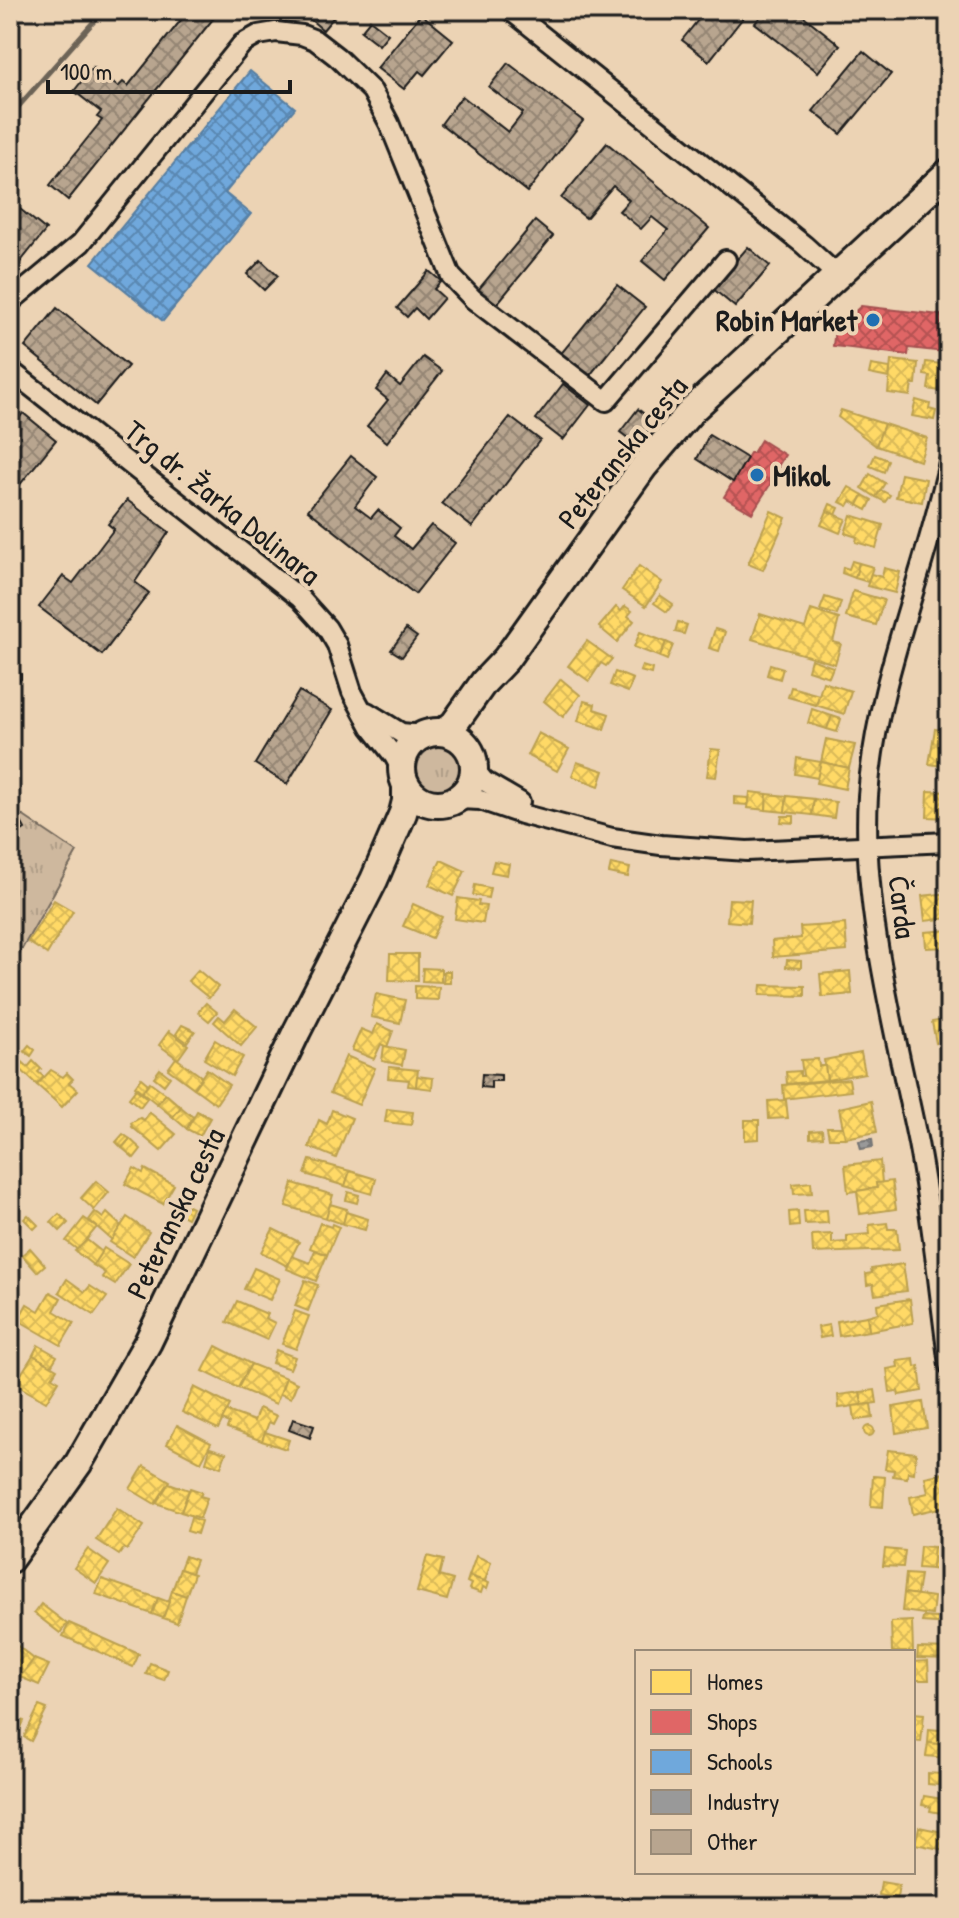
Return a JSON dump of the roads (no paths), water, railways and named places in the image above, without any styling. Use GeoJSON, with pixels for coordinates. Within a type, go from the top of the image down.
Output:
{"type":"FeatureCollection","features":[{"type":"Feature","properties":{"kind":"main road","name":"Peteranska cesta"},"geometry":{"type":"LineString","coordinates":[[434,734],[454,724],[484,682],[506,659],[644,466],[692,410],[949,172]]}},
{"type":"Feature","properties":{"kind":"main road","name":"Peteranska cesta"},"geometry":{"type":"LineString","coordinates":[[472,759],[479,714],[506,659]]}},
{"type":"Feature","properties":{"kind":"main road"},"geometry":{"type":"LineString","coordinates":[[434,734],[461,740],[472,759],[467,791],[448,802],[420,800],[404,778],[407,749],[434,734]]}},
{"type":"Feature","properties":{"kind":"main road","name":"Peteranska cesta"},"geometry":{"type":"LineString","coordinates":[[10,1559],[78,1464],[124,1389],[297,1031],[374,880],[403,813],[406,801],[404,778]]}},
{"type":"Feature","properties":{"kind":"main road","name":"Peteranska cesta"},"geometry":{"type":"LineString","coordinates":[[374,880],[410,828],[426,812],[448,802]]}},
{"type":"Feature","properties":{"kind":"street"},"geometry":{"type":"LineString","coordinates":[[510,10],[804,245],[838,276]]}},
{"type":"Feature","properties":{"kind":"street"},"geometry":{"type":"LineString","coordinates":[[10,302],[81,243],[242,44],[258,35],[276,32],[315,40],[372,91],[389,123],[451,276],[473,299],[606,401],[726,260]]}},
{"type":"Feature","properties":{"kind":"street","name":"Trg dr. Žarka Dolinara"},"geometry":{"type":"LineString","coordinates":[[10,370],[300,598],[327,628],[361,708],[404,778]]}},
{"type":"Feature","properties":{"kind":"street","name":"Čarda"},"geometry":{"type":"LineString","coordinates":[[949,462],[883,698],[873,742],[868,801],[870,880],[921,1160],[949,1365]]}},
{"type":"Feature","properties":{"kind":"street"},"geometry":{"type":"LineString","coordinates":[[361,708],[401,733],[434,734]]}},
{"type":"Feature","properties":{"kind":"street"},"geometry":{"type":"LineString","coordinates":[[472,759],[484,781],[550,820]]}},
{"type":"Feature","properties":{"kind":"street"},"geometry":{"type":"LineString","coordinates":[[448,802],[480,800],[612,838],[701,849],[747,851],[949,842]]}},
{"type":"Feature","properties":{"kind":"waterway"},"geometry":{"type":"LineString","coordinates":[[10,116],[104,10]]}},
{"type":"Feature","properties":{"kind":"place","name":"Robin Market"},"geometry":{"type":"Point","coordinates":[873,320]}},
{"type":"Feature","properties":{"kind":"place","name":"Mikol"},"geometry":{"type":"Point","coordinates":[757,475]}}]}
